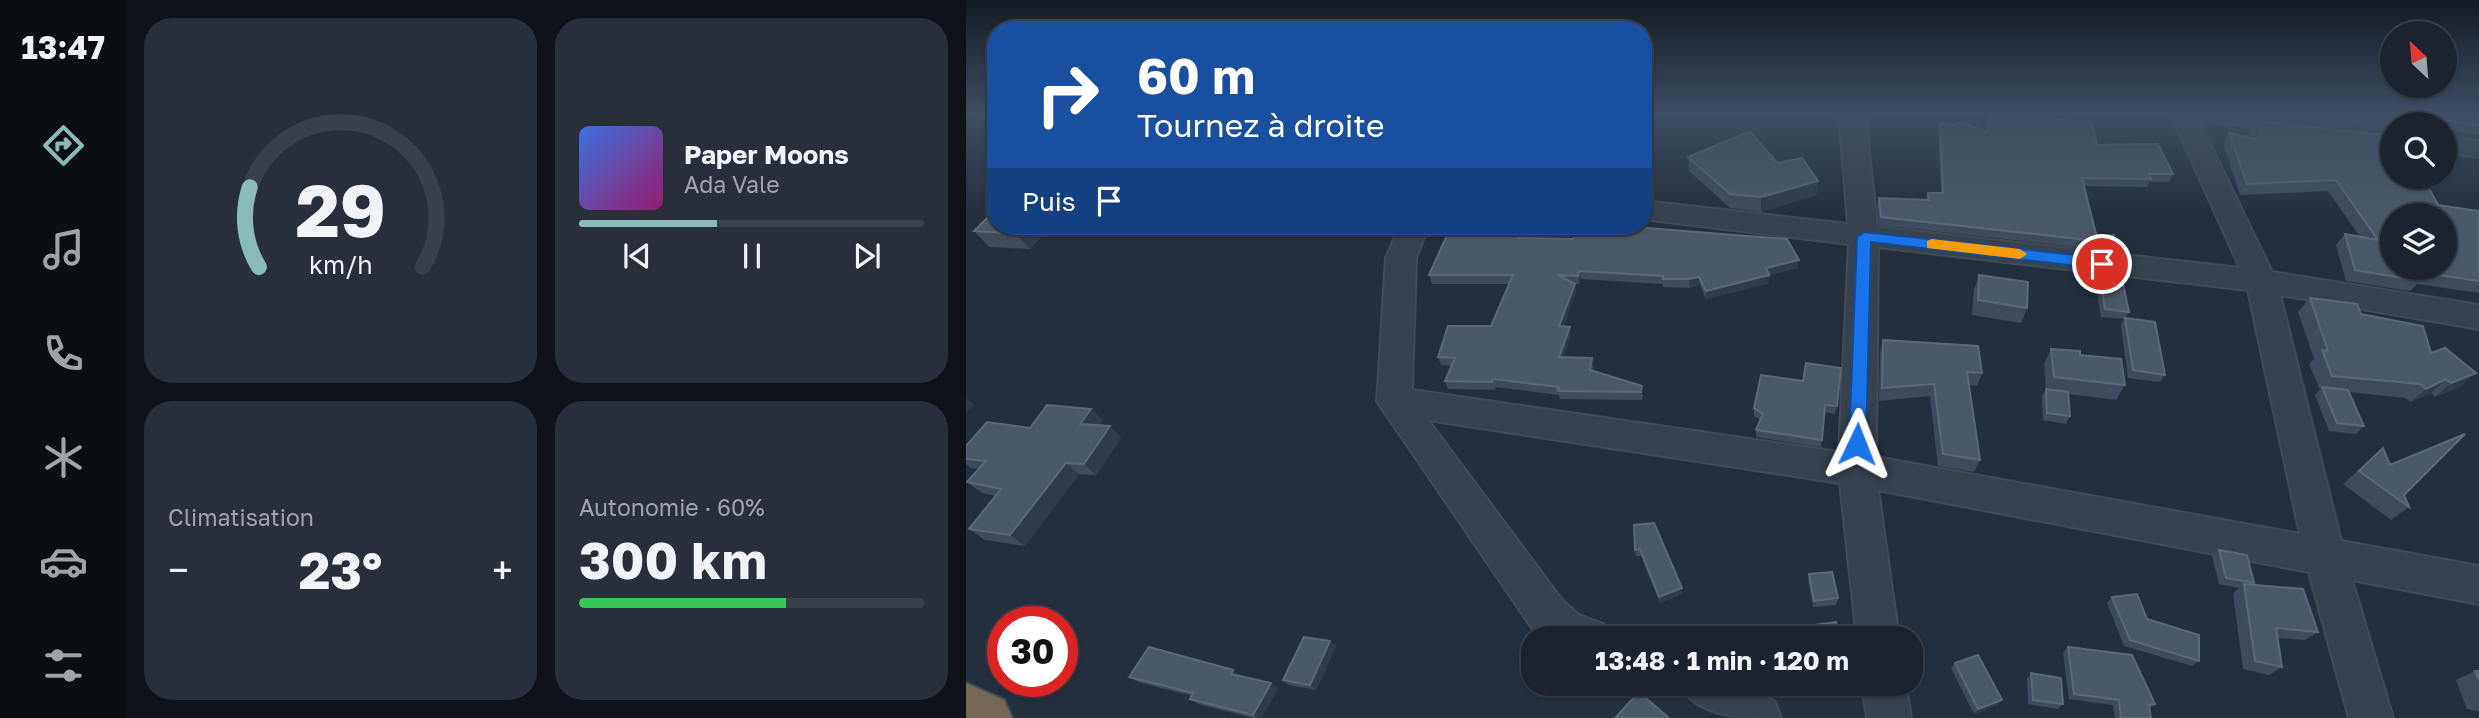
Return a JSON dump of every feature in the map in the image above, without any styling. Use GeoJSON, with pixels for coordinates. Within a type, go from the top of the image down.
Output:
{"type":"FeatureCollection","features":[{"type":"Feature","properties":{"kind":"highway"},"geometry":{"type":"LineString","coordinates":[[966,709],[986,718]]}},
{"type":"Feature","properties":{"kind":"street"},"geometry":{"type":"LineString","coordinates":[[1855,147],[1864,237],[1857,470],[1876,626]]}},
{"type":"Feature","properties":{"kind":"street"},"geometry":{"type":"LineString","coordinates":[[2198,147],[2261,281],[2325,556],[2371,718]]}},
{"type":"Feature","properties":{"kind":"street"},"geometry":{"type":"LineString","coordinates":[[1652,211],[2261,281],[2479,317]]}},
{"type":"Feature","properties":{"kind":"street"},"geometry":{"type":"LineString","coordinates":[[1410,235],[1401,258],[1394,401],[1546,614],[1559,626]]}},
{"type":"Feature","properties":{"kind":"street"},"geometry":{"type":"LineString","coordinates":[[1394,401],[1857,470],[2479,585]]}},
{"type":"Feature","properties":{"kind":"street"},"geometry":{"type":"LineString","coordinates":[[1721,696],[1759,718]]}},
{"type":"Feature","properties":{"kind":"street"},"geometry":{"type":"LineString","coordinates":[[1886,696],[1889,718]]}},
{"type":"Feature","properties":{"kind":"building"},"geometry":{"type":"Polygon","coordinates":[[[1713,147],[1763,147],[1777,163],[1802,158],[1818,181],[1761,197],[1730,194],[1688,157],[1713,147]]]}},
{"type":"Feature","properties":{"kind":"building"},"geometry":{"type":"Polygon","coordinates":[[[1941,147],[2159,147],[2173,174],[2149,174],[2151,179],[2082,178],[2097,238],[2114,235],[2115,243],[1881,217],[1879,198],[1929,200],[1928,193],[1943,193],[1941,147]]]}},
{"type":"Feature","properties":{"kind":"building"},"geometry":{"type":"Polygon","coordinates":[[[2234,147],[2380,147],[2380,189],[2429,189],[2437,203],[2380,203],[2380,274],[2355,270],[2345,234],[2378,240],[2336,180],[2247,184],[2234,147]]]}},
{"type":"Feature","properties":{"kind":"building"},"geometry":{"type":"Polygon","coordinates":[[[2457,208],[2479,211],[2479,281],[2457,278],[2457,208]]]}},
{"type":"Feature","properties":{"kind":"building"},"geometry":{"type":"Polygon","coordinates":[[[987,218],[987,232],[974,231],[987,218]]]}},
{"type":"Feature","properties":{"kind":"building"},"geometry":{"type":"Polygon","coordinates":[[[1652,228],[1787,239],[1799,260],[1766,268],[1769,275],[1706,291],[1699,277],[1663,279],[1663,276],[1579,271],[1578,276],[1558,275],[1575,284],[1559,326],[1570,327],[1559,357],[1592,358],[1590,370],[1642,386],[1641,392],[1558,391],[1559,387],[1493,379],[1492,382],[1445,381],[1455,358],[1438,357],[1448,326],[1491,326],[1513,275],[1429,275],[1447,235],[1521,235],[1519,238],[1573,239],[1575,235],[1652,235],[1652,228]]]}},
{"type":"Feature","properties":{"kind":"building"},"geometry":{"type":"Polygon","coordinates":[[[2098,267],[2120,269],[2129,312],[2105,309],[2098,267]]]}},
{"type":"Feature","properties":{"kind":"building"},"geometry":{"type":"Polygon","coordinates":[[[1979,275],[2028,282],[2027,308],[1978,300],[1979,275]]]}},
{"type":"Feature","properties":{"kind":"building"},"geometry":{"type":"Polygon","coordinates":[[[2310,298],[2357,304],[2361,314],[2423,326],[2431,353],[2445,348],[2476,373],[2451,383],[2446,379],[2426,389],[2420,384],[2332,376],[2322,350],[2328,351],[2310,298]]]}},
{"type":"Feature","properties":{"kind":"building"},"geometry":{"type":"Polygon","coordinates":[[[2125,318],[2155,322],[2165,375],[2133,370],[2125,318]]]}},
{"type":"Feature","properties":{"kind":"building"},"geometry":{"type":"Polygon","coordinates":[[[1883,340],[1978,346],[1982,373],[1967,372],[1980,460],[1943,454],[1934,384],[1882,388],[1883,340]]]}},
{"type":"Feature","properties":{"kind":"building"},"geometry":{"type":"Polygon","coordinates":[[[2051,349],[2080,351],[2080,355],[2121,359],[2125,385],[2054,377],[2051,349]]]}},
{"type":"Feature","properties":{"kind":"building"},"geometry":{"type":"Polygon","coordinates":[[[1806,363],[1841,368],[1837,406],[1825,405],[1822,440],[1756,430],[1763,414],[1754,408],[1761,375],[1803,381],[1806,363]]]}},
{"type":"Feature","properties":{"kind":"building"},"geometry":{"type":"Polygon","coordinates":[[[2322,387],[2348,390],[2364,426],[2337,423],[2322,387]]]}},
{"type":"Feature","properties":{"kind":"building"},"geometry":{"type":"Polygon","coordinates":[[[2046,389],[2068,392],[2070,416],[2047,413],[2046,389]]]}},
{"type":"Feature","properties":{"kind":"building"},"geometry":{"type":"Polygon","coordinates":[[[1047,405],[1091,409],[1080,424],[1110,426],[1084,464],[1066,463],[1010,535],[969,529],[1001,489],[967,482],[986,461],[966,459],[966,446],[987,422],[1030,428],[1047,405]]]}},
{"type":"Feature","properties":{"kind":"building"},"geometry":{"type":"Polygon","coordinates":[[[2465,434],[2404,495],[2409,507],[2359,471],[2383,448],[2390,465],[2465,434]]]}},
{"type":"Feature","properties":{"kind":"building"},"geometry":{"type":"Polygon","coordinates":[[[1654,523],[1682,588],[1659,597],[1640,549],[1635,550],[1634,525],[1654,523]]]}},
{"type":"Feature","properties":{"kind":"building"},"geometry":{"type":"Polygon","coordinates":[[[2219,550],[2247,555],[2254,583],[2226,578],[2219,550]]]}},
{"type":"Feature","properties":{"kind":"building"},"geometry":{"type":"Polygon","coordinates":[[[1832,572],[1838,598],[1814,601],[1809,574],[1832,572]]]}},
{"type":"Feature","properties":{"kind":"building"},"geometry":{"type":"Polygon","coordinates":[[[2244,584],[2303,589],[2318,632],[2276,628],[2282,667],[2255,661],[2244,584]]]}},
{"type":"Feature","properties":{"kind":"building"},"geometry":{"type":"Polygon","coordinates":[[[2137,594],[2147,619],[2199,635],[2199,661],[2130,640],[2112,597],[2137,594]]]}},
{"type":"Feature","properties":{"kind":"building"},"geometry":{"type":"Polygon","coordinates":[[[1836,622],[1837,626],[1813,626],[1836,622]]]}},
{"type":"Feature","properties":{"kind":"building"},"geometry":{"type":"Polygon","coordinates":[[[1304,637],[1330,641],[1310,685],[1283,680],[1304,637]]]}},
{"type":"Feature","properties":{"kind":"building"},"geometry":{"type":"Polygon","coordinates":[[[1149,647],[1233,670],[1231,674],[1271,683],[1253,715],[1190,699],[1193,693],[1129,677],[1149,647]]]}},
{"type":"Feature","properties":{"kind":"building"},"geometry":{"type":"Polygon","coordinates":[[[2068,647],[2132,655],[2155,704],[2149,705],[2151,718],[2121,718],[2119,700],[2074,694],[2068,647]]]}},
{"type":"Feature","properties":{"kind":"building"},"geometry":{"type":"Polygon","coordinates":[[[1978,655],[2002,700],[1978,709],[1955,663],[1978,655]]]}},
{"type":"Feature","properties":{"kind":"building"},"geometry":{"type":"Polygon","coordinates":[[[2031,673],[2061,678],[2063,704],[2033,700],[2031,673]]]}},
{"type":"Feature","properties":{"kind":"building"},"geometry":{"type":"Polygon","coordinates":[[[1635,696],[1644,696],[1669,718],[1615,718],[1635,696]]]}},
{"type":"Feature","properties":{"kind":"slow traffic"},"geometry":{"type":"LineString","coordinates":[[1932,244],[2020,254]]}},
{"type":"Feature","properties":{"kind":"route"},"geometry":{"type":"LineString","coordinates":[[1857,444],[1864,237],[2102,264]]}}]}
